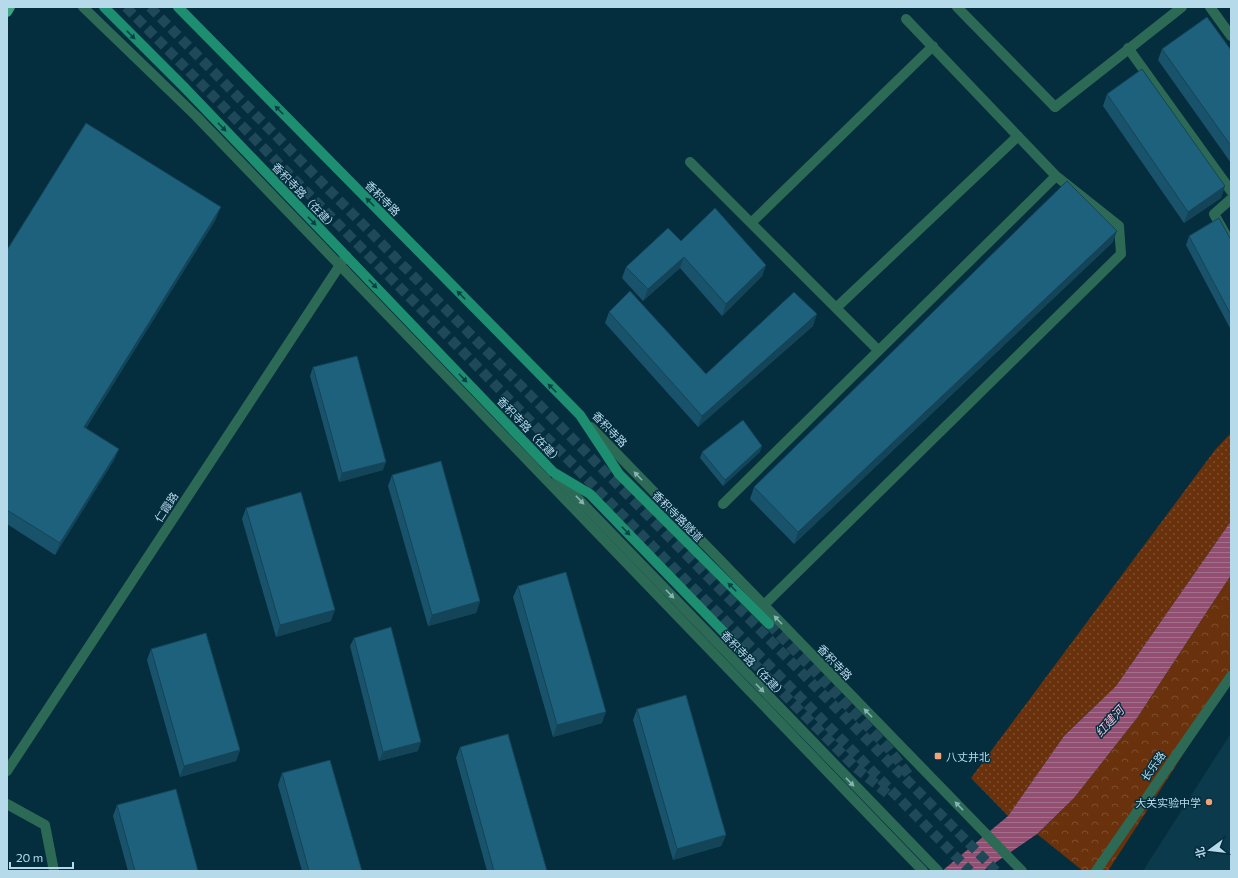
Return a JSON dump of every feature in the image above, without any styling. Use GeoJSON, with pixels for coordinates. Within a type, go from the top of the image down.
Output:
{"type":"FeatureCollection","features":[{"type":"Feature","properties":{"kind":"main road"},"geometry":{"type":"LineString","coordinates":[[7,12],[10,7]]}},
{"type":"Feature","properties":{"kind":"main road","name":"香积寺路（在建）"},"geometry":{"type":"LineString","coordinates":[[104,7],[184,87],[553,472]]}},
{"type":"Feature","properties":{"kind":"main road","name":"香积寺路"},"geometry":{"type":"LineString","coordinates":[[178,7],[580,416]]}},
{"type":"Feature","properties":{"kind":"main road","name":"香积寺路隧道"},"geometry":{"type":"LineString","coordinates":[[580,416],[619,474],[769,624]]}},
{"type":"Feature","properties":{"kind":"main road"},"geometry":{"type":"LineString","coordinates":[[553,472],[590,494],[741,650]]}},
{"type":"Feature","properties":{"kind":"street"},"geometry":{"type":"LineString","coordinates":[[83,7],[196,116],[923,871]]}},
{"type":"Feature","properties":{"kind":"street"},"geometry":{"type":"LineString","coordinates":[[957,7],[1055,107],[1182,7]]}},
{"type":"Feature","properties":{"kind":"street"},"geometry":{"type":"LineString","coordinates":[[1210,7],[1231,36]]}},
{"type":"Feature","properties":{"kind":"street"},"geometry":{"type":"LineString","coordinates":[[764,605],[1121,254],[1119,226],[1056,176],[906,19]]}},
{"type":"Feature","properties":{"kind":"street"},"geometry":{"type":"LineString","coordinates":[[751,223],[933,46]]}},
{"type":"Feature","properties":{"kind":"street"},"geometry":{"type":"LineString","coordinates":[[1128,48],[1231,191]]}},
{"type":"Feature","properties":{"kind":"street"},"geometry":{"type":"LineString","coordinates":[[836,308],[1018,136]]}},
{"type":"Feature","properties":{"kind":"street"},"geometry":{"type":"LineString","coordinates":[[690,162],[878,350]]}},
{"type":"Feature","properties":{"kind":"street"},"geometry":{"type":"LineString","coordinates":[[723,504],[1056,176]]}},
{"type":"Feature","properties":{"kind":"street"},"geometry":{"type":"LineString","coordinates":[[1231,199],[1214,214],[1231,244]]}},
{"type":"Feature","properties":{"kind":"street","name":"仁霞路"},"geometry":{"type":"LineString","coordinates":[[7,771],[346,256]]}},
{"type":"Feature","properties":{"kind":"street","name":"香积寺路"},"geometry":{"type":"LineString","coordinates":[[580,416],[1022,871]]}},
{"type":"Feature","properties":{"kind":"street","name":"香积寺路（在建）"},"geometry":{"type":"LineString","coordinates":[[553,472],[937,870]]}},
{"type":"Feature","properties":{"kind":"street","name":"长乐路"},"geometry":{"type":"LineString","coordinates":[[1096,871],[1231,676]]}},
{"type":"Feature","properties":{"kind":"street"},"geometry":{"type":"LineString","coordinates":[[7,804],[45,825],[54,871]]}},
{"type":"Feature","properties":{"kind":"shaded area","name":"大关实验中学"},"geometry":{"type":"Polygon","coordinates":[[[1231,733],[1231,871],[1143,871],[1231,733]]]}},
{"type":"Feature","properties":{"kind":"green space"},"geometry":{"type":"Polygon","coordinates":[[[1231,433],[1231,521],[1116,686],[1064,736],[1008,816],[971,778],[1215,450],[1231,433]]]}},
{"type":"Feature","properties":{"kind":"green space"},"geometry":{"type":"Polygon","coordinates":[[[1231,575],[1231,680],[1108,871],[1083,871],[1037,834],[1074,798],[1137,718],[1231,575]]]}},
{"type":"Feature","properties":{"kind":"water","name":"红建河"},"geometry":{"type":"Polygon","coordinates":[[[1231,521],[1231,575],[1137,718],[1074,798],[1037,834],[983,871],[942,871],[1008,816],[1064,736],[1116,686],[1231,521]]]}},
{"type":"Feature","properties":{"kind":"building"},"geometry":{"type":"Polygon","coordinates":[[[1207,17],[1231,50],[1231,146],[1162,49],[1207,17]]]}},
{"type":"Feature","properties":{"kind":"building"},"geometry":{"type":"Polygon","coordinates":[[[1142,69],[1225,186],[1188,212],[1107,94],[1142,69]]]}},
{"type":"Feature","properties":{"kind":"building"},"geometry":{"type":"Polygon","coordinates":[[[86,123],[221,207],[84,427],[119,449],[60,543],[7,510],[7,250],[86,123]]]}},
{"type":"Feature","properties":{"kind":"building"},"geometry":{"type":"Polygon","coordinates":[[[1067,181],[1117,231],[798,532],[754,487],[1067,181]]]}},
{"type":"Feature","properties":{"kind":"building"},"geometry":{"type":"Polygon","coordinates":[[[715,208],[766,265],[726,304],[684,257],[648,289],[626,267],[668,228],[681,241],[715,208]]]}},
{"type":"Feature","properties":{"kind":"building"},"geometry":{"type":"Polygon","coordinates":[[[1219,218],[1231,240],[1231,315],[1189,236],[1219,218]]]}},
{"type":"Feature","properties":{"kind":"building"},"geometry":{"type":"Polygon","coordinates":[[[630,291],[706,374],[794,292],[817,314],[702,416],[609,312],[630,291]]]}},
{"type":"Feature","properties":{"kind":"building"},"geometry":{"type":"Polygon","coordinates":[[[357,356],[386,462],[342,473],[313,367],[357,356]]]}},
{"type":"Feature","properties":{"kind":"building"},"geometry":{"type":"Polygon","coordinates":[[[743,420],[762,446],[725,480],[702,452],[743,420]]]}},
{"type":"Feature","properties":{"kind":"building"},"geometry":{"type":"Polygon","coordinates":[[[441,461],[480,601],[432,615],[392,475],[441,461]]]}},
{"type":"Feature","properties":{"kind":"building"},"geometry":{"type":"Polygon","coordinates":[[[301,492],[335,610],[280,625],[246,508],[301,492]]]}},
{"type":"Feature","properties":{"kind":"building"},"geometry":{"type":"Polygon","coordinates":[[[566,572],[606,712],[557,725],[518,586],[566,572]]]}},
{"type":"Feature","properties":{"kind":"building"},"geometry":{"type":"Polygon","coordinates":[[[391,627],[421,742],[383,752],[354,638],[391,627]]]}},
{"type":"Feature","properties":{"kind":"building"},"geometry":{"type":"Polygon","coordinates":[[[206,633],[240,750],[184,766],[151,649],[206,633]]]}},
{"type":"Feature","properties":{"kind":"building"},"geometry":{"type":"Polygon","coordinates":[[[686,695],[726,835],[677,849],[637,709],[686,695]]]}},
{"type":"Feature","properties":{"kind":"building"},"geometry":{"type":"Polygon","coordinates":[[[508,734],[547,871],[494,871],[460,747],[508,734]]]}},
{"type":"Feature","properties":{"kind":"building"},"geometry":{"type":"Polygon","coordinates":[[[330,760],[362,871],[309,871],[282,773],[330,760]]]}},
{"type":"Feature","properties":{"kind":"building"},"geometry":{"type":"Polygon","coordinates":[[[176,789],[198,871],[135,871],[117,805],[176,789]]]}},
{"type":"Feature","properties":{"kind":"tunnel"},"geometry":{"type":"LineString","coordinates":[[126,7],[970,871]]}},
{"type":"Feature","properties":{"kind":"tunnel"},"geometry":{"type":"LineString","coordinates":[[150,7],[996,871]]}},
{"type":"Feature","properties":{"kind":"tunnel"},"geometry":{"type":"LineString","coordinates":[[769,624],[889,749],[911,778]]}},
{"type":"Feature","properties":{"kind":"tunnel"},"geometry":{"type":"LineString","coordinates":[[741,650],[855,767],[888,794]]}},
{"type":"Feature","properties":{"kind":"place","name":"八丈井北"},"geometry":{"type":"Point","coordinates":[938,756]}},
{"type":"Feature","properties":{"kind":"place","name":"大关实验中学"},"geometry":{"type":"Point","coordinates":[1209,802]}}]}
